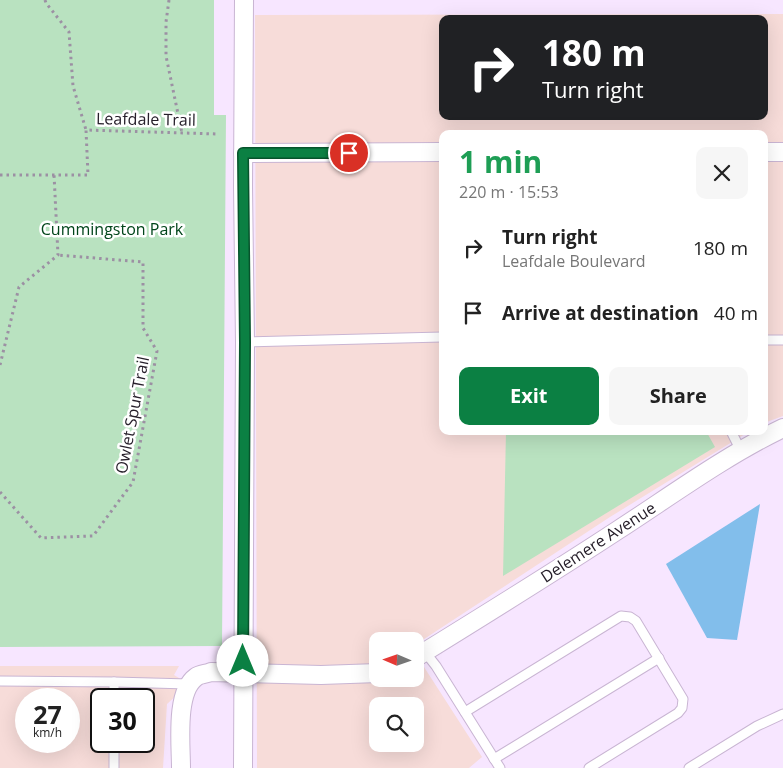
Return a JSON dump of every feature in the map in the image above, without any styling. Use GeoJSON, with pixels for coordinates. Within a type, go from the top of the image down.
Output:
{"type":"FeatureCollection","features":[{"type":"Feature","properties":{"kind":"street"},"geometry":{"type":"LineString","coordinates":[[243,768],[244,0]]}},
{"type":"Feature","properties":{"kind":"street"},"geometry":{"type":"LineString","coordinates":[[243,153],[439,152]]}},
{"type":"Feature","properties":{"kind":"street"},"geometry":{"type":"LineString","coordinates":[[768,152],[783,152]]}},
{"type":"Feature","properties":{"kind":"street","name":"Delemere Avenue"},"geometry":{"type":"LineString","coordinates":[[424,652],[740,451],[783,428]]}},
{"type":"Feature","properties":{"kind":"street"},"geometry":{"type":"LineString","coordinates":[[181,768],[182,704],[190,684],[197,676],[211,672],[321,675],[369,673]]}},
{"type":"Feature","properties":{"kind":"lane"},"geometry":{"type":"LineString","coordinates":[[245,342],[439,337]]}},
{"type":"Feature","properties":{"kind":"lane"},"geometry":{"type":"LineString","coordinates":[[768,340],[783,340]]}},
{"type":"Feature","properties":{"kind":"lane"},"geometry":{"type":"LineString","coordinates":[[733,435],[740,451]]}},
{"type":"Feature","properties":{"kind":"lane"},"geometry":{"type":"LineString","coordinates":[[465,712],[621,616],[630,617],[636,621],[683,699],[682,708],[678,713],[589,768]]}},
{"type":"Feature","properties":{"kind":"lane"},"geometry":{"type":"LineString","coordinates":[[424,658],[436,666],[500,768]]}},
{"type":"Feature","properties":{"kind":"lane"},"geometry":{"type":"LineString","coordinates":[[494,759],[659,658]]}},
{"type":"Feature","properties":{"kind":"lane"},"geometry":{"type":"LineString","coordinates":[[0,681],[190,684]]}},
{"type":"Feature","properties":{"kind":"lane"},"geometry":{"type":"LineString","coordinates":[[114,682],[114,688]]}},
{"type":"Feature","properties":{"kind":"lane"},"geometry":{"type":"LineString","coordinates":[[689,768],[757,726],[783,714]]}},
{"type":"Feature","properties":{"kind":"lane"},"geometry":{"type":"LineString","coordinates":[[114,753],[114,768]]}},
{"type":"Feature","properties":{"kind":"path"},"geometry":{"type":"LineString","coordinates":[[45,0],[69,32],[73,86],[86,130]]}},
{"type":"Feature","properties":{"kind":"path"},"geometry":{"type":"LineString","coordinates":[[169,0],[166,22],[166,56],[182,133]]}},
{"type":"Feature","properties":{"kind":"path","name":"Leafdale Trail"},"geometry":{"type":"LineString","coordinates":[[0,175],[88,174],[86,130],[218,134]]}},
{"type":"Feature","properties":{"kind":"path"},"geometry":{"type":"LineString","coordinates":[[0,365],[19,287],[58,255],[54,174]]}},
{"type":"Feature","properties":{"kind":"path","name":"Owlet Spur Trail"},"geometry":{"type":"LineString","coordinates":[[0,492],[41,538],[93,536],[133,482],[158,351],[143,328],[143,262],[58,255]]}},
{"type":"Feature","properties":{"kind":"shaded area"},"geometry":{"type":"Polygon","coordinates":[[[783,14],[783,416],[768,422],[768,130],[439,130],[439,435],[743,435],[610,517],[424,639],[424,632],[369,632],[369,688],[424,688],[424,667],[482,757],[469,768],[257,768],[255,15],[783,14]]]}},
{"type":"Feature","properties":{"kind":"shaded area"},"geometry":{"type":"Polygon","coordinates":[[[0,666],[179,666],[174,675],[189,684],[167,704],[163,768],[0,768],[0,666]]]}},
{"type":"Feature","properties":{"kind":"green space","name":"Cummingston Park"},"geometry":{"type":"Polygon","coordinates":[[[0,0],[214,0],[214,115],[226,115],[222,646],[0,647],[0,0]]]}},
{"type":"Feature","properties":{"kind":"green space"},"geometry":{"type":"Polygon","coordinates":[[[506,435],[708,435],[715,447],[503,576],[506,435]]]}},
{"type":"Feature","properties":{"kind":"water"},"geometry":{"type":"Polygon","coordinates":[[[760,504],[737,640],[707,638],[666,564],[760,504]]]}},
{"type":"Feature","properties":{"kind":"route"},"geometry":{"type":"LineString","coordinates":[[243,661],[245,342],[243,153],[349,153]]}}]}
